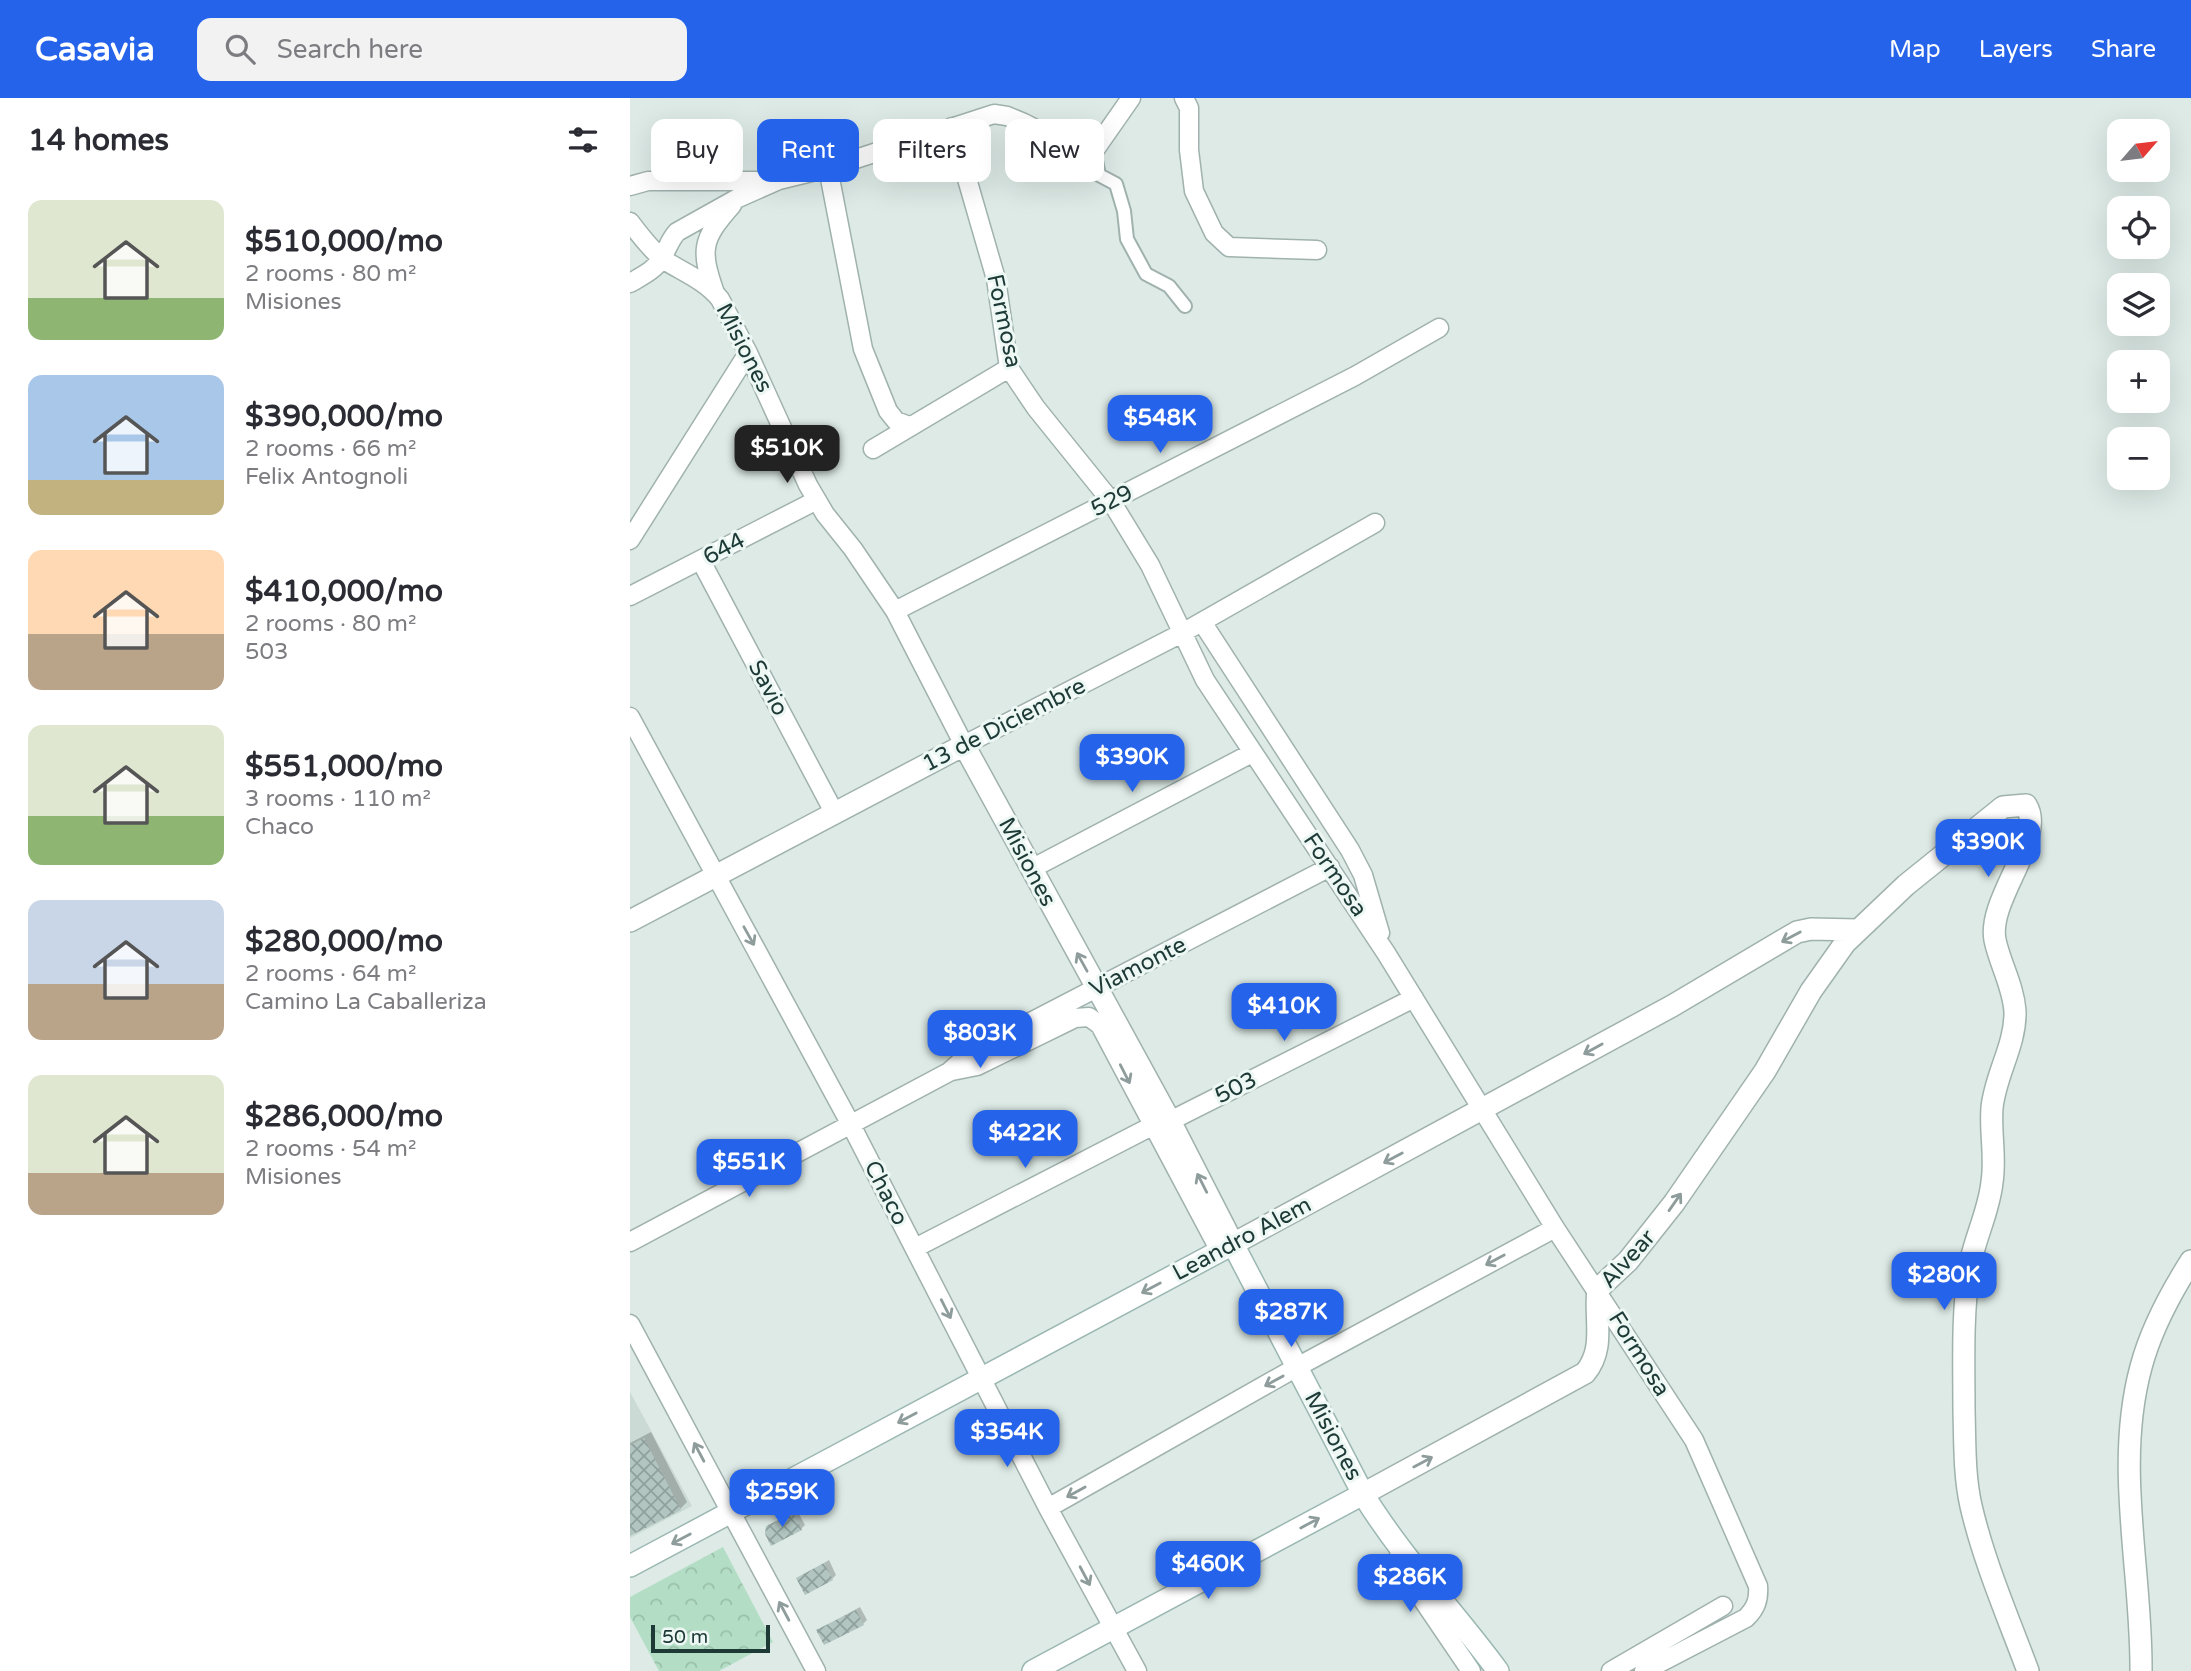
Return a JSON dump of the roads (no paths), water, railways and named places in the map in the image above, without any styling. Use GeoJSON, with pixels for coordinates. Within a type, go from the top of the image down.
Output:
{"type":"FeatureCollection","features":[{"type":"Feature","properties":{"kind":"street"},"geometry":{"type":"LineString","coordinates":[[1104,137],[1131,98]]}},
{"type":"Feature","properties":{"kind":"street"},"geometry":{"type":"LineString","coordinates":[[1184,98],[1189,108],[1189,150],[1194,191],[1214,233],[1229,247],[1317,250]]}},
{"type":"Feature","properties":{"kind":"street"},"geometry":{"type":"LineString","coordinates":[[978,119],[994,114],[1013,119]]}},
{"type":"Feature","properties":{"kind":"street"},"geometry":{"type":"LineString","coordinates":[[1104,178],[1115,184],[1124,211],[1127,239],[1146,274],[1169,286],[1185,306]]}},
{"type":"Feature","properties":{"kind":"street"},"geometry":{"type":"LineString","coordinates":[[630,186],[648,181],[757,181]]}},
{"type":"Feature","properties":{"kind":"street"},"geometry":{"type":"LineString","coordinates":[[630,283],[649,272],[662,258],[669,240],[677,232],[736,199],[774,182]]}},
{"type":"Feature","properties":{"kind":"street"},"geometry":{"type":"LineString","coordinates":[[831,182],[863,349],[888,411],[896,421],[908,426]]}},
{"type":"Feature","properties":{"kind":"street","name":"Formosa"},"geometry":{"type":"LineString","coordinates":[[968,182],[996,279],[1009,368],[1036,408],[1111,501],[1150,565],[1205,680],[1331,867],[1555,1228],[1598,1289],[1694,1440],[1758,1586],[1759,1598],[1755,1609],[1746,1618],[1644,1671]]}},
{"type":"Feature","properties":{"kind":"street"},"geometry":{"type":"LineString","coordinates":[[715,293],[704,262],[708,238],[736,199]]}},
{"type":"Feature","properties":{"kind":"street","name":"Misiones"},"geometry":{"type":"LineString","coordinates":[[630,222],[662,258],[715,293],[748,353],[808,485],[895,611],[964,745],[1097,989],[1161,1124],[1226,1248],[1297,1367],[1414,1587],[1471,1671]]}},
{"type":"Feature","properties":{"kind":"street","name":"529"},"geometry":{"type":"LineString","coordinates":[[895,611],[1355,376],[1439,328]]}},
{"type":"Feature","properties":{"kind":"street"},"geometry":{"type":"LineString","coordinates":[[630,540],[748,353]]}},
{"type":"Feature","properties":{"kind":"street"},"geometry":{"type":"LineString","coordinates":[[873,449],[1009,368]]}},
{"type":"Feature","properties":{"kind":"street","name":"644"},"geometry":{"type":"LineString","coordinates":[[630,596],[817,500]]}},
{"type":"Feature","properties":{"kind":"street","name":"13 de Diciembre"},"geometry":{"type":"LineString","coordinates":[[630,921],[1184,632],[1375,523]]}},
{"type":"Feature","properties":{"kind":"street","name":"Savio"},"geometry":{"type":"LineString","coordinates":[[701,561],[835,814]]}},
{"type":"Feature","properties":{"kind":"street"},"geometry":{"type":"LineString","coordinates":[[1202,622],[1350,850],[1363,875],[1386,953]]}},
{"type":"Feature","properties":{"kind":"street","name":"Chaco"},"geometry":{"type":"LineString","coordinates":[[630,717],[850,1123],[1048,1508],[1137,1671]]}},
{"type":"Feature","properties":{"kind":"street"},"geometry":{"type":"LineString","coordinates":[[1031,869],[1252,753]]}},
{"type":"Feature","properties":{"kind":"street","name":"Alvear"},"geometry":{"type":"LineString","coordinates":[[1033,1671],[1585,1373],[1593,1364],[1597,1351],[1598,1289],[1628,1262],[1674,1203],[1765,1070],[1811,991],[1845,943],[1906,885],[2003,807],[2026,805],[2031,813],[2029,834],[1997,914],[1994,938],[2015,1012],[2013,1035],[1992,1107],[1992,1184],[1975,1239],[1965,1303],[1963,1342],[1965,1473],[1978,1532],[2028,1671]]}},
{"type":"Feature","properties":{"kind":"street","name":"Viamonte"},"geometry":{"type":"LineString","coordinates":[[630,1242],[949,1072],[969,1054],[1331,867]]}},
{"type":"Feature","properties":{"kind":"street","name":"Leandro Alem"},"geometry":{"type":"LineString","coordinates":[[630,1566],[1482,1110],[1672,1006],[1797,932],[1811,929],[1857,930]]}},
{"type":"Feature","properties":{"kind":"street","name":"503"},"geometry":{"type":"LineString","coordinates":[[915,1248],[1414,998]]}},
{"type":"Feature","properties":{"kind":"street","name":"Misiones"},"geometry":{"type":"LineString","coordinates":[[1089,1017],[1100,1025],[1161,1124]]}},
{"type":"Feature","properties":{"kind":"street","name":"Viamonte"},"geometry":{"type":"LineString","coordinates":[[949,1072],[977,1066],[1075,1018],[1089,1017]]}},
{"type":"Feature","properties":{"kind":"street"},"geometry":{"type":"LineString","coordinates":[[1048,1508],[1297,1367],[1555,1228]]}},
{"type":"Feature","properties":{"kind":"street"},"geometry":{"type":"LineString","coordinates":[[2141,1671],[2139,1589],[2130,1498],[2130,1444],[2134,1405],[2140,1369],[2150,1338],[2171,1293],[2191,1261]]}},
{"type":"Feature","properties":{"kind":"street"},"geometry":{"type":"LineString","coordinates":[[630,1324],[816,1671]]}},
{"type":"Feature","properties":{"kind":"street","name":"Misiones"},"geometry":{"type":"LineString","coordinates":[[1388,1534],[1461,1621],[1498,1671]]}},
{"type":"Feature","properties":{"kind":"street"},"geometry":{"type":"LineString","coordinates":[[1611,1671],[1723,1606]]}}]}
